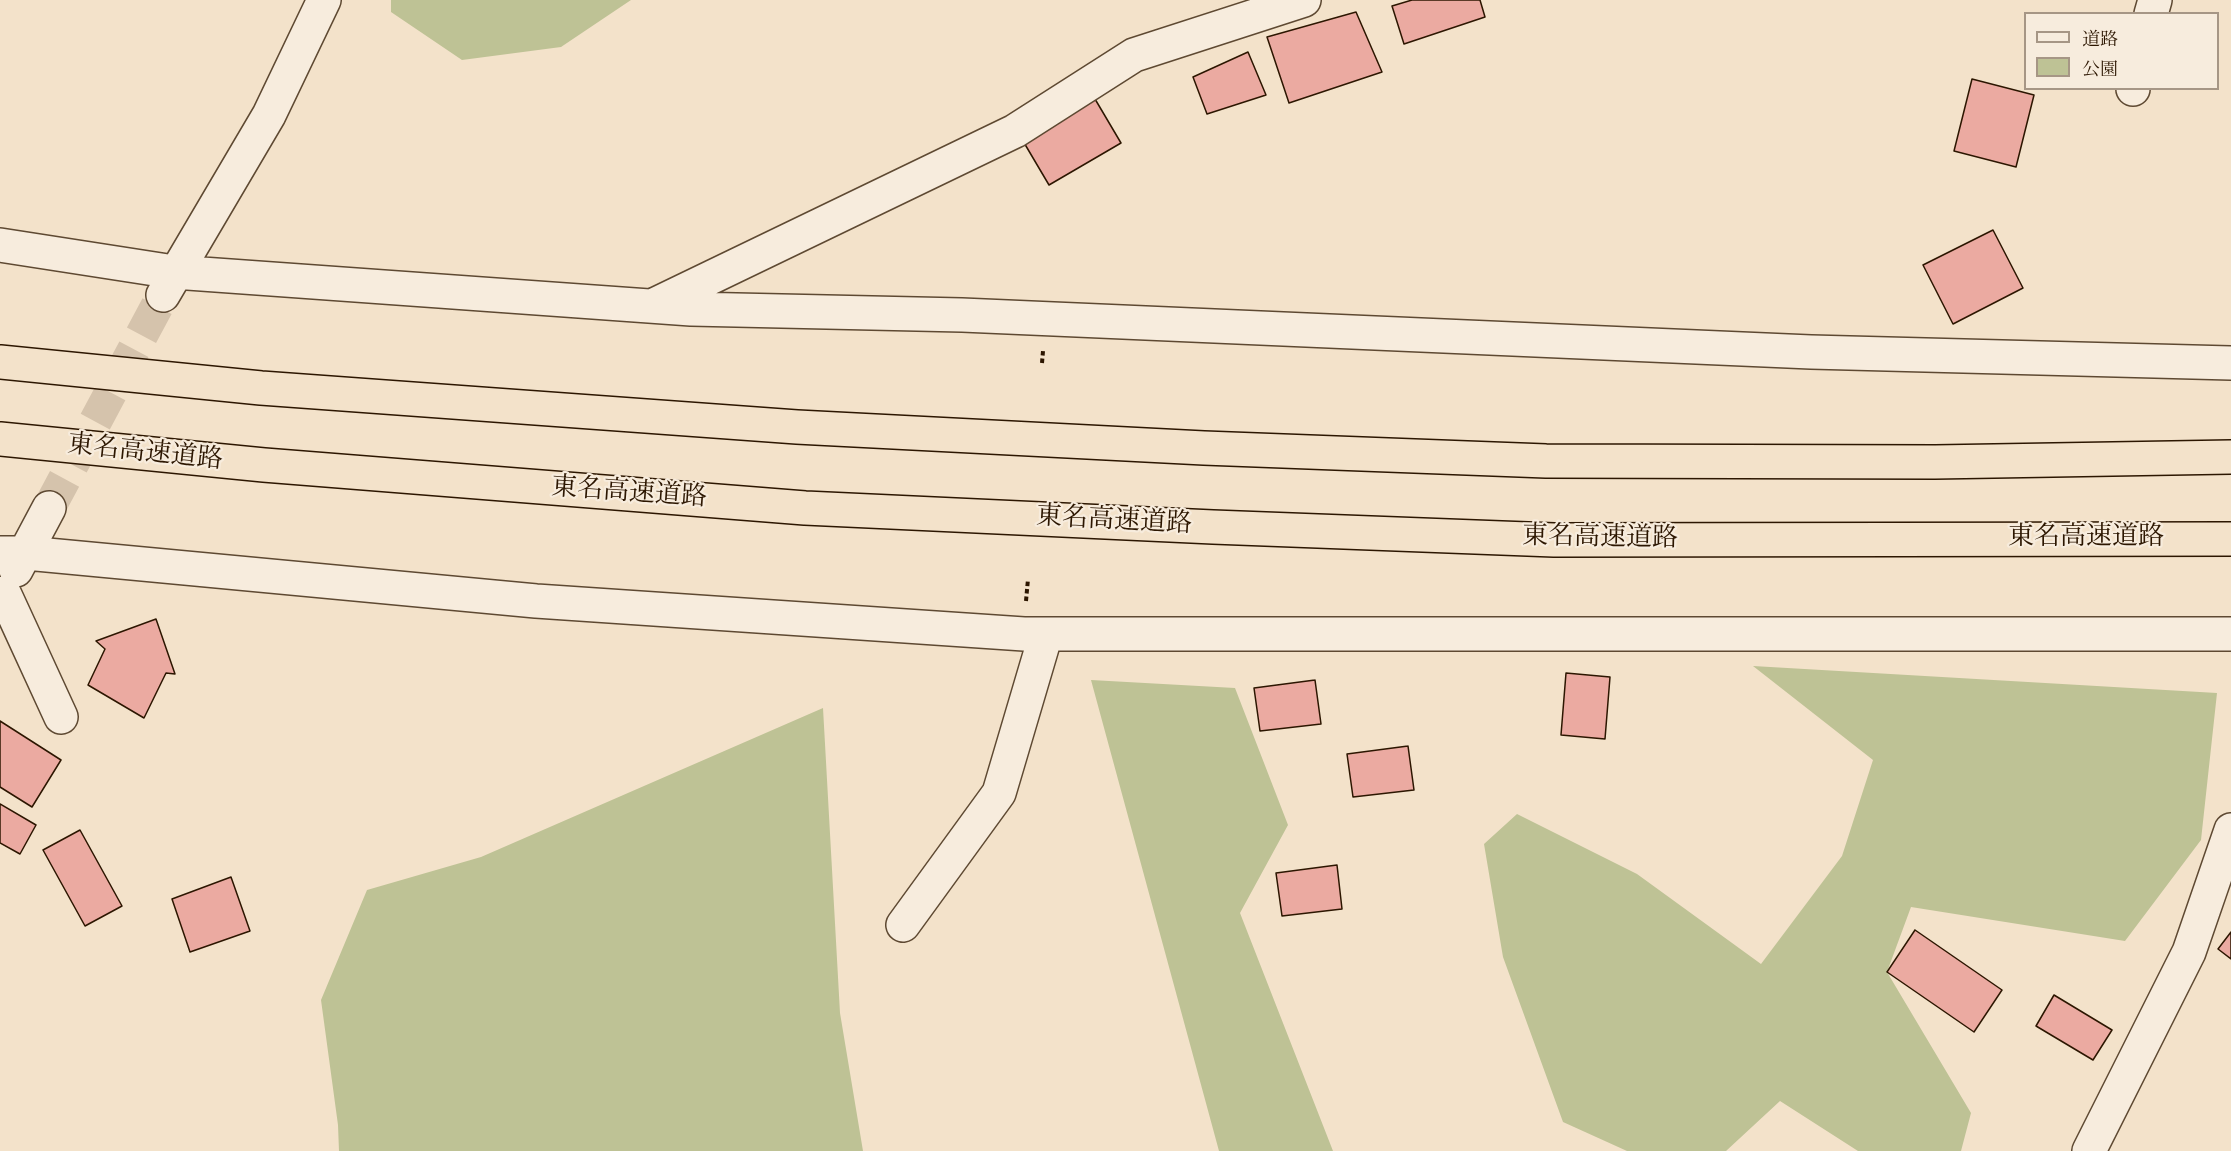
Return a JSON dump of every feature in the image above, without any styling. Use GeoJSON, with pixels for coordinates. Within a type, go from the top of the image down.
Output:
{"type":"FeatureCollection","features":[{"type":"Feature","properties":{"kind":"highway"},"geometry":{"type":"LineString","coordinates":[[0,362],[261,387],[797,428],[1204,448],[1558,461],[1935,462],[2231,457]]}},
{"type":"Feature","properties":{"kind":"highway","name":"東名高速道路"},"geometry":{"type":"LineString","coordinates":[[0,439],[264,465],[805,508],[1213,527],[1554,540],[2231,539]]}},
{"type":"Feature","properties":{"kind":"street"},"geometry":{"type":"LineString","coordinates":[[168,284],[269,115],[324,0]]}},
{"type":"Feature","properties":{"kind":"street"},"geometry":{"type":"LineString","coordinates":[[651,306],[1015,131],[1134,55],[1304,0]]}},
{"type":"Feature","properties":{"kind":"street"},"geometry":{"type":"LineString","coordinates":[[0,245],[168,284],[692,309],[962,315],[1811,352],[2231,363]]}},
{"type":"Feature","properties":{"kind":"street"},"geometry":{"type":"LineString","coordinates":[[49,508],[13,553],[2,596],[61,717]]}},
{"type":"Feature","properties":{"kind":"street"},"geometry":{"type":"LineString","coordinates":[[13,553],[536,601],[1024,634],[2231,634]]}},
{"type":"Feature","properties":{"kind":"street"},"geometry":{"type":"LineString","coordinates":[[903,924],[999,793],[1046,634]]}},
{"type":"Feature","properties":{"kind":"street"},"geometry":{"type":"LineString","coordinates":[[2089,1151],[2189,952],[2231,830]]}},
{"type":"Feature","properties":{"kind":"green space"},"geometry":{"type":"Polygon","coordinates":[[[391,0],[631,0],[561,47],[462,60],[391,12],[391,0]]]}},
{"type":"Feature","properties":{"kind":"green space"},"geometry":{"type":"Polygon","coordinates":[[[1753,666],[2217,693],[2201,840],[2125,941],[1911,907],[1887,972],[1971,1113],[1961,1151],[1858,1151],[1780,1101],[1726,1151],[1627,1151],[1563,1122],[1503,957],[1484,844],[1517,814],[1637,874],[1761,964],[1842,856],[1873,760],[1753,666]]]}},
{"type":"Feature","properties":{"kind":"green space"},"geometry":{"type":"Polygon","coordinates":[[[1091,680],[1235,688],[1288,825],[1240,913],[1333,1151],[1219,1151],[1091,680]]]}},
{"type":"Feature","properties":{"kind":"green space"},"geometry":{"type":"Polygon","coordinates":[[[823,708],[840,1013],[863,1151],[339,1151],[338,1125],[321,1000],[367,890],[481,857],[823,708]]]}},
{"type":"Feature","properties":{"kind":"building"},"geometry":{"type":"Polygon","coordinates":[[[1412,0],[1480,0],[1485,17],[1404,44],[1392,6],[1412,0]]]}},
{"type":"Feature","properties":{"kind":"building"},"geometry":{"type":"Polygon","coordinates":[[[1356,12],[1382,72],[1289,103],[1267,37],[1356,12]]]}},
{"type":"Feature","properties":{"kind":"building"},"geometry":{"type":"Polygon","coordinates":[[[1248,52],[1266,95],[1207,114],[1193,77],[1248,52]]]}},
{"type":"Feature","properties":{"kind":"building"},"geometry":{"type":"Polygon","coordinates":[[[1972,79],[2034,95],[2016,167],[1954,151],[1972,79]]]}},
{"type":"Feature","properties":{"kind":"building"},"geometry":{"type":"Polygon","coordinates":[[[1095,99],[1121,143],[1049,185],[1023,141],[1095,99]]]}},
{"type":"Feature","properties":{"kind":"building"},"geometry":{"type":"Polygon","coordinates":[[[1993,230],[2023,288],[1953,324],[1923,265],[1993,230]]]}},
{"type":"Feature","properties":{"kind":"building"},"geometry":{"type":"Polygon","coordinates":[[[156,619],[175,674],[166,673],[144,718],[88,685],[105,649],[96,641],[156,619]]]}},
{"type":"Feature","properties":{"kind":"building"},"geometry":{"type":"Polygon","coordinates":[[[1566,673],[1610,677],[1605,739],[1561,735],[1566,673]]]}},
{"type":"Feature","properties":{"kind":"building"},"geometry":{"type":"Polygon","coordinates":[[[1315,680],[1321,724],[1260,731],[1254,688],[1315,680]]]}},
{"type":"Feature","properties":{"kind":"building"},"geometry":{"type":"Polygon","coordinates":[[[0,721],[61,760],[32,807],[0,787],[0,721]]]}},
{"type":"Feature","properties":{"kind":"building"},"geometry":{"type":"Polygon","coordinates":[[[1408,746],[1414,790],[1353,797],[1347,754],[1408,746]]]}},
{"type":"Feature","properties":{"kind":"building"},"geometry":{"type":"Polygon","coordinates":[[[0,804],[36,825],[20,854],[0,843],[0,804]]]}},
{"type":"Feature","properties":{"kind":"building"},"geometry":{"type":"Polygon","coordinates":[[[80,830],[122,906],[85,926],[43,850],[80,830]]]}},
{"type":"Feature","properties":{"kind":"building"},"geometry":{"type":"Polygon","coordinates":[[[1337,865],[1342,909],[1282,916],[1276,873],[1337,865]]]}},
{"type":"Feature","properties":{"kind":"building"},"geometry":{"type":"Polygon","coordinates":[[[231,877],[250,931],[190,952],[172,899],[231,877]]]}},
{"type":"Feature","properties":{"kind":"building"},"geometry":{"type":"Polygon","coordinates":[[[1915,930],[2002,990],[1974,1032],[1887,972],[1915,930]]]}},
{"type":"Feature","properties":{"kind":"building"},"geometry":{"type":"Polygon","coordinates":[[[2231,932],[2231,959],[2218,949],[2231,932]]]}},
{"type":"Feature","properties":{"kind":"building"},"geometry":{"type":"Polygon","coordinates":[[[2054,995],[2112,1030],[2093,1060],[2036,1026],[2054,995]]]}},
{"type":"Feature","properties":{"kind":"tunnel"},"geometry":{"type":"LineString","coordinates":[[49,508],[163,295]]}}]}
